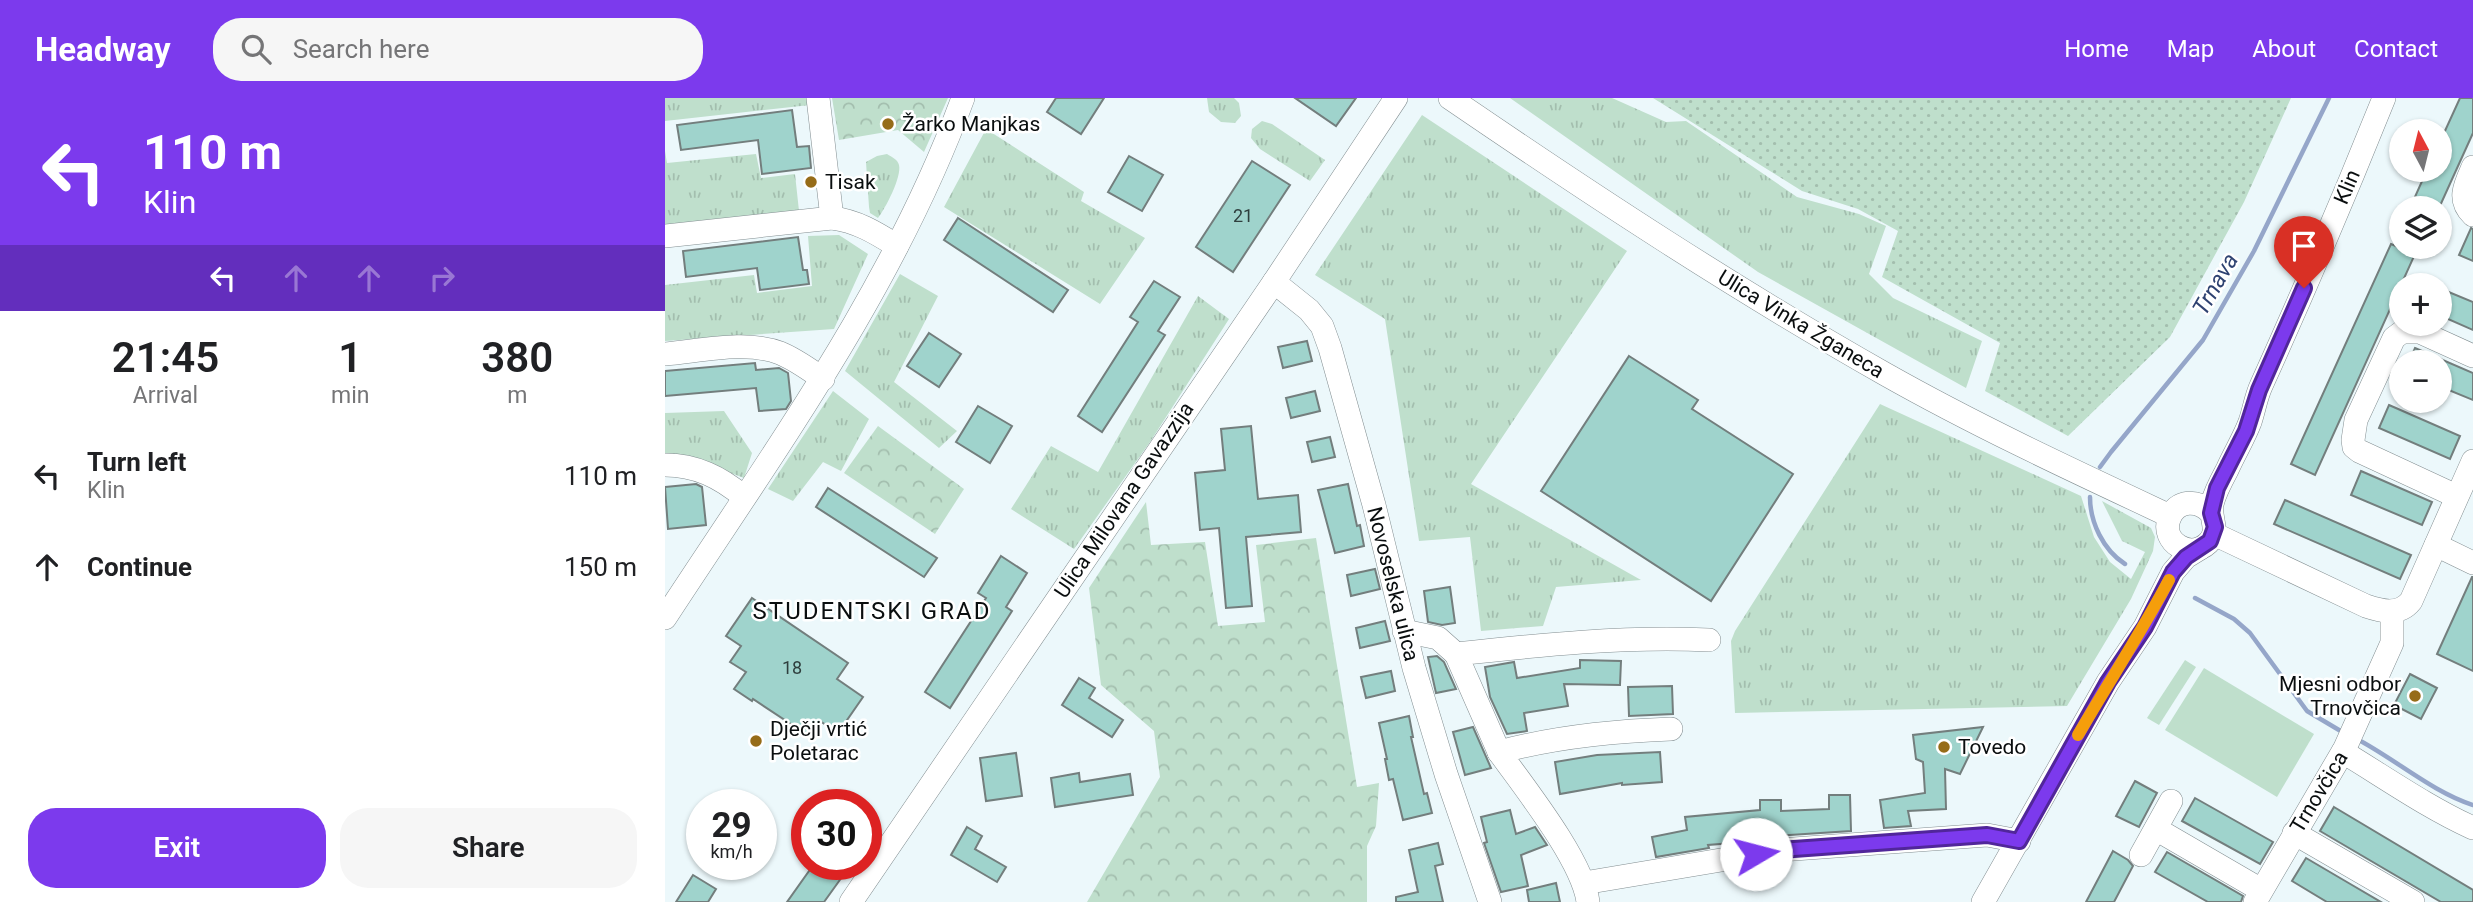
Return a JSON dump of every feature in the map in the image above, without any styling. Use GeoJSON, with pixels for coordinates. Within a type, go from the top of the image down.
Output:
{"type":"FeatureCollection","features":[{"type":"Feature","properties":{"kind":"street"},"geometry":{"type":"LineString","coordinates":[[818,98],[832,218]]}},
{"type":"Feature","properties":{"kind":"street"},"geometry":{"type":"LineString","coordinates":[[665,618],[823,379],[853,329],[897,246],[964,98]]}},
{"type":"Feature","properties":{"kind":"street","name":"Ulica Milovana Gavazzija"},"geometry":{"type":"LineString","coordinates":[[851,902],[1274,282],[1396,98]]}},
{"type":"Feature","properties":{"kind":"street","name":"Ulica Vinka Žganeca"},"geometry":{"type":"LineString","coordinates":[[1450,98],[1605,203],[1886,375],[2078,473],[2176,519]]}},
{"type":"Feature","properties":{"kind":"street","name":"Klin"},"geometry":{"type":"LineString","coordinates":[[1983,902],[2108,682],[2145,627],[2177,566],[2208,532],[2217,488],[2246,431],[2259,390],[2384,98]]}},
{"type":"Feature","properties":{"kind":"street"},"geometry":{"type":"LineString","coordinates":[[2473,167],[2464,188],[2463,199],[2465,207],[2473,215]]}},
{"type":"Feature","properties":{"kind":"street"},"geometry":{"type":"LineString","coordinates":[[665,236],[832,218],[846,219],[863,226],[897,246]]}},
{"type":"Feature","properties":{"kind":"street","name":"Novoselska ulica"},"geometry":{"type":"LineString","coordinates":[[1274,282],[1309,310],[1322,326],[1374,505],[1404,631],[1446,774],[1490,902]]}},
{"type":"Feature","properties":{"kind":"street"},"geometry":{"type":"LineString","coordinates":[[2456,496],[2359,451],[2354,447],[2354,432],[2356,420],[2394,338],[2402,332],[2420,332],[2473,356]]}},
{"type":"Feature","properties":{"kind":"street"},"geometry":{"type":"LineString","coordinates":[[665,354],[746,347],[765,349],[782,354],[823,379]]}},
{"type":"Feature","properties":{"kind":"street","name":"Klin"},"geometry":{"type":"LineString","coordinates":[[2108,682],[2133,622],[2167,553],[2176,519],[2209,478],[2235,422],[2259,390]]}},
{"type":"Feature","properties":{"kind":"street"},"geometry":{"type":"LineString","coordinates":[[2208,532],[2366,606],[2392,611],[2407,607],[2473,461]]}},
{"type":"Feature","properties":{"kind":"street"},"geometry":{"type":"LineString","coordinates":[[665,465],[700,469],[744,497]]}},
{"type":"Feature","properties":{"kind":"street"},"geometry":{"type":"LineString","coordinates":[[2201,505],[2208,532],[2185,550],[2174,543],[2176,519],[2201,505]]}},
{"type":"Feature","properties":{"kind":"street"},"geometry":{"type":"LineString","coordinates":[[2436,545],[2473,563]]}},
{"type":"Feature","properties":{"kind":"street","name":"Trnovčica"},"geometry":{"type":"LineString","coordinates":[[2155,828],[2258,896],[2358,722],[2392,643],[2392,611]]}},
{"type":"Feature","properties":{"kind":"street"},"geometry":{"type":"LineString","coordinates":[[1404,631],[1438,638],[1456,654],[1499,752],[1536,802],[1586,892],[1780,850],[1987,835],[2019,841]]}},
{"type":"Feature","properties":{"kind":"street"},"geometry":{"type":"LineString","coordinates":[[1456,654],[1564,643],[1659,638],[1709,640]]}},
{"type":"Feature","properties":{"kind":"street"},"geometry":{"type":"LineString","coordinates":[[1499,752],[1539,741],[1671,729]]}},
{"type":"Feature","properties":{"kind":"street"},"geometry":{"type":"LineString","coordinates":[[2344,750],[2439,813],[2473,828]]}},
{"type":"Feature","properties":{"kind":"street"},"geometry":{"type":"LineString","coordinates":[[2141,855],[2171,801]]}},
{"type":"Feature","properties":{"kind":"street"},"geometry":{"type":"LineString","coordinates":[[2294,833],[2413,902]]}},
{"type":"Feature","properties":{"kind":"green space"},"geometry":{"type":"Polygon","coordinates":[[[665,98],[809,98],[810,105],[665,121],[665,98]]]}},
{"type":"Feature","properties":{"kind":"green space"},"geometry":{"type":"Polygon","coordinates":[[[832,98],[948,98],[924,152],[898,130],[839,140],[832,98]]]}},
{"type":"Feature","properties":{"kind":"green space"},"geometry":{"type":"Polygon","coordinates":[[[1207,98],[1234,98],[1239,103],[1241,116],[1235,123],[1221,122],[1209,112],[1207,98]]]}},
{"type":"Feature","properties":{"kind":"green space"},"geometry":{"type":"Polygon","coordinates":[[[1510,98],[1612,98],[1666,122],[1686,121],[1797,197],[1859,214],[1886,226],[1869,274],[1893,298],[1982,341],[1966,388],[1758,272],[1510,98]]]}},
{"type":"Feature","properties":{"kind":"green space"},"geometry":{"type":"Polygon","coordinates":[[[1653,98],[2291,98],[2244,202],[2170,337],[2068,436],[1985,391],[2000,343],[1882,277],[1898,231],[1858,209],[1802,191],[1653,98]]]}},
{"type":"Feature","properties":{"kind":"green space"},"geometry":{"type":"Polygon","coordinates":[[[1422,115],[1627,251],[1471,484],[1641,580],[1556,587],[1543,626],[1481,631],[1470,537],[1419,541],[1385,319],[1315,275],[1422,115]]]}},
{"type":"Feature","properties":{"kind":"green space"},"geometry":{"type":"Polygon","coordinates":[[[1262,121],[1272,124],[1325,160],[1310,181],[1260,149],[1251,138],[1252,129],[1262,121]]]}},
{"type":"Feature","properties":{"kind":"green space"},"geometry":{"type":"Polygon","coordinates":[[[986,129],[1084,192],[1081,201],[1145,238],[1100,304],[944,207],[986,129]]]}},
{"type":"Feature","properties":{"kind":"green space"},"geometry":{"type":"Polygon","coordinates":[[[665,151],[667,163],[756,154],[761,178],[795,174],[799,211],[665,227],[665,151]]]}},
{"type":"Feature","properties":{"kind":"green space"},"geometry":{"type":"Polygon","coordinates":[[[887,154],[895,159],[899,170],[892,193],[878,218],[870,213],[866,162],[887,154]]]}},
{"type":"Feature","properties":{"kind":"green space"},"geometry":{"type":"Polygon","coordinates":[[[839,235],[868,254],[834,329],[665,341],[665,285],[754,275],[757,293],[812,286],[808,236],[839,235]]]}},
{"type":"Feature","properties":{"kind":"green space"},"geometry":{"type":"Polygon","coordinates":[[[900,274],[938,296],[894,382],[957,431],[939,448],[845,371],[900,274]]]}},
{"type":"Feature","properties":{"kind":"green space"},"geometry":{"type":"Polygon","coordinates":[[[1198,296],[1229,319],[1150,442],[1074,549],[1011,509],[1051,446],[1098,472],[1198,296]]]}},
{"type":"Feature","properties":{"kind":"green space"},"geometry":{"type":"Polygon","coordinates":[[[833,391],[869,419],[841,471],[823,462],[793,501],[768,489],[833,391]]]}},
{"type":"Feature","properties":{"kind":"green space"},"geometry":{"type":"Polygon","coordinates":[[[1880,404],[2081,496],[2094,537],[2110,562],[2131,579],[2145,552],[2122,541],[2102,501],[2151,528],[2155,537],[2153,551],[2131,599],[2067,706],[1735,713],[1731,641],[1735,631],[1880,404]]]}},
{"type":"Feature","properties":{"kind":"green space"},"geometry":{"type":"Polygon","coordinates":[[[724,411],[752,453],[744,478],[686,456],[665,454],[665,413],[724,411]]]}},
{"type":"Feature","properties":{"kind":"green space"},"geometry":{"type":"Polygon","coordinates":[[[878,426],[964,489],[935,534],[844,473],[878,426]]]}},
{"type":"Feature","properties":{"kind":"green space"},"geometry":{"type":"Polygon","coordinates":[[[1146,502],[1151,545],[1205,542],[1218,626],[1265,622],[1256,545],[1316,538],[1357,787],[1379,783],[1376,826],[1367,846],[1367,902],[1087,902],[1160,777],[1154,731],[1101,685],[1089,588],[1146,502]]]}},
{"type":"Feature","properties":{"kind":"green space"},"geometry":{"type":"Polygon","coordinates":[[[2185,660],[2196,667],[2159,725],[2147,718],[2185,660]]]}},
{"type":"Feature","properties":{"kind":"green space"},"geometry":{"type":"Polygon","coordinates":[[[2204,668],[2314,734],[2277,797],[2165,730],[2204,668]]]}},
{"type":"Feature","properties":{"kind":"building"},"geometry":{"type":"Polygon","coordinates":[[[1056,98],[1104,98],[1081,134],[1047,112],[1056,98]]]}},
{"type":"Feature","properties":{"kind":"building"},"geometry":{"type":"Polygon","coordinates":[[[1295,98],[1356,98],[1336,126],[1295,98]]]}},
{"type":"Feature","properties":{"kind":"building"},"geometry":{"type":"Polygon","coordinates":[[[2460,98],[2473,98],[2473,133],[2452,179],[2452,119],[2460,98]]]}},
{"type":"Feature","properties":{"kind":"building"},"geometry":{"type":"Polygon","coordinates":[[[792,110],[797,147],[809,146],[811,168],[762,174],[758,140],[681,150],[677,125],[792,110]]]}},
{"type":"Feature","properties":{"kind":"building"},"geometry":{"type":"Polygon","coordinates":[[[1129,156],[1163,175],[1142,211],[1108,192],[1129,156]]]}},
{"type":"Feature","properties":{"kind":"building"},"geometry":{"type":"Polygon","coordinates":[[[1252,161],[1290,185],[1233,272],[1196,247],[1252,161]]]}},
{"type":"Feature","properties":{"kind":"building"},"geometry":{"type":"Polygon","coordinates":[[[2422,182],[2451,182],[2444,196],[2415,196],[2422,182]]]}},
{"type":"Feature","properties":{"kind":"building"},"geometry":{"type":"Polygon","coordinates":[[[958,218],[1068,290],[1053,312],[944,240],[958,218]]]}},
{"type":"Feature","properties":{"kind":"building"},"geometry":{"type":"Polygon","coordinates":[[[2471,228],[2473,229],[2473,261],[2459,255],[2471,228]]]}},
{"type":"Feature","properties":{"kind":"building"},"geometry":{"type":"Polygon","coordinates":[[[798,237],[803,270],[807,270],[809,284],[760,290],[757,268],[686,277],[683,251],[798,237]]]}},
{"type":"Feature","properties":{"kind":"building"},"geometry":{"type":"Polygon","coordinates":[[[2389,248],[2389,259],[2413,259],[2406,273],[2389,273],[2389,311],[2315,475],[2291,464],[2389,248]]]}},
{"type":"Feature","properties":{"kind":"building"},"geometry":{"type":"Polygon","coordinates":[[[1154,281],[1180,297],[1158,331],[1165,335],[1102,432],[1078,416],[1138,322],[1130,317],[1154,281]]]}},
{"type":"Feature","properties":{"kind":"building"},"geometry":{"type":"Polygon","coordinates":[[[2452,293],[2473,302],[2473,330],[2452,321],[2452,293]]]}},
{"type":"Feature","properties":{"kind":"building"},"geometry":{"type":"Polygon","coordinates":[[[929,333],[961,354],[939,387],[907,366],[929,333]]]}},
{"type":"Feature","properties":{"kind":"building"},"geometry":{"type":"Polygon","coordinates":[[[1307,341],[1312,361],[1283,368],[1278,347],[1307,341]]]}},
{"type":"Feature","properties":{"kind":"building"},"geometry":{"type":"Polygon","coordinates":[[[1629,356],[1698,400],[1692,409],[1793,474],[1711,601],[1541,491],[1629,356]]]}},
{"type":"Feature","properties":{"kind":"building"},"geometry":{"type":"Polygon","coordinates":[[[755,363],[756,370],[779,368],[788,373],[791,401],[786,409],[759,411],[756,388],[665,396],[665,371],[755,363]]]}},
{"type":"Feature","properties":{"kind":"building"},"geometry":{"type":"Polygon","coordinates":[[[2452,364],[2473,373],[2473,400],[2452,391],[2452,364]]]}},
{"type":"Feature","properties":{"kind":"building"},"geometry":{"type":"Polygon","coordinates":[[[1315,391],[1320,411],[1291,418],[1286,398],[1315,391]]]}},
{"type":"Feature","properties":{"kind":"building"},"geometry":{"type":"Polygon","coordinates":[[[2389,405],[2389,413],[2407,413],[2460,436],[2450,459],[2379,428],[2389,405]]]}},
{"type":"Feature","properties":{"kind":"building"},"geometry":{"type":"Polygon","coordinates":[[[978,406],[1012,426],[990,463],[956,442],[978,406]]]}},
{"type":"Feature","properties":{"kind":"building"},"geometry":{"type":"Polygon","coordinates":[[[1251,426],[1258,499],[1298,495],[1301,532],[1246,537],[1252,606],[1226,608],[1219,528],[1200,530],[1195,473],[1225,470],[1221,429],[1251,426]]]}},
{"type":"Feature","properties":{"kind":"building"},"geometry":{"type":"Polygon","coordinates":[[[1330,437],[1335,457],[1312,462],[1307,442],[1330,437]]]}},
{"type":"Feature","properties":{"kind":"building"},"geometry":{"type":"Polygon","coordinates":[[[2361,471],[2432,502],[2422,525],[2351,495],[2361,471]]]}},
{"type":"Feature","properties":{"kind":"building"},"geometry":{"type":"Polygon","coordinates":[[[696,484],[702,487],[706,525],[668,529],[665,487],[696,484]]]}},
{"type":"Feature","properties":{"kind":"building"},"geometry":{"type":"Polygon","coordinates":[[[1348,484],[1364,546],[1335,553],[1318,490],[1348,484]]]}},
{"type":"Feature","properties":{"kind":"building"},"geometry":{"type":"Polygon","coordinates":[[[828,488],[937,558],[924,577],[816,507],[828,488]]]}},
{"type":"Feature","properties":{"kind":"building"},"geometry":{"type":"Polygon","coordinates":[[[2285,500],[2411,555],[2400,579],[2274,524],[2285,500]]]}},
{"type":"Feature","properties":{"kind":"building"},"geometry":{"type":"Polygon","coordinates":[[[1001,556],[1027,573],[1006,607],[1012,611],[950,708],[925,692],[986,598],[978,593],[1001,556]]]}},
{"type":"Feature","properties":{"kind":"building"},"geometry":{"type":"Polygon","coordinates":[[[1375,569],[1380,589],[1351,596],[1347,575],[1375,569]]]}},
{"type":"Feature","properties":{"kind":"building"},"geometry":{"type":"Polygon","coordinates":[[[2473,577],[2473,671],[2437,654],[2473,577]]]}},
{"type":"Feature","properties":{"kind":"building"},"geometry":{"type":"Polygon","coordinates":[[[1450,587],[1455,623],[1442,625],[1428,622],[1424,591],[1450,587]]]}},
{"type":"Feature","properties":{"kind":"building"},"geometry":{"type":"Polygon","coordinates":[[[752,598],[848,663],[837,679],[863,697],[838,733],[820,721],[809,736],[734,689],[746,672],[730,662],[741,646],[726,636],[752,598]]]}},
{"type":"Feature","properties":{"kind":"building"},"geometry":{"type":"Polygon","coordinates":[[[1385,621],[1390,641],[1360,648],[1356,628],[1385,621]]]}},
{"type":"Feature","properties":{"kind":"building"},"geometry":{"type":"Polygon","coordinates":[[[1437,656],[1444,662],[1456,689],[1436,693],[1428,657],[1437,656]]]}},
{"type":"Feature","properties":{"kind":"building"},"geometry":{"type":"Polygon","coordinates":[[[1580,660],[1621,661],[1620,685],[1564,684],[1568,706],[1524,713],[1527,731],[1507,734],[1490,697],[1485,667],[1514,662],[1517,678],[1580,668],[1580,660]]]}},
{"type":"Feature","properties":{"kind":"building"},"geometry":{"type":"Polygon","coordinates":[[[1391,671],[1395,691],[1366,698],[1361,677],[1391,671]]]}},
{"type":"Feature","properties":{"kind":"building","name":"Mjesni odbor Trnovčica"},"geometry":{"type":"Polygon","coordinates":[[[2410,674],[2437,688],[2421,719],[2394,705],[2410,674]]]}},
{"type":"Feature","properties":{"kind":"building"},"geometry":{"type":"Polygon","coordinates":[[[1079,678],[1095,688],[1089,698],[1123,720],[1112,737],[1062,705],[1079,678]]]}},
{"type":"Feature","properties":{"kind":"building"},"geometry":{"type":"Polygon","coordinates":[[[1672,686],[1673,714],[1629,716],[1628,687],[1672,686]]]}},
{"type":"Feature","properties":{"kind":"building"},"geometry":{"type":"Polygon","coordinates":[[[1409,716],[1424,794],[1427,793],[1432,813],[1403,820],[1393,779],[1389,780],[1379,723],[1409,716]]]}},
{"type":"Feature","properties":{"kind":"building"},"geometry":{"type":"Polygon","coordinates":[[[1473,727],[1491,768],[1465,775],[1453,732],[1473,727]]]}},
{"type":"Feature","properties":{"kind":"building"},"geometry":{"type":"Polygon","coordinates":[[[1983,727],[1960,774],[1945,769],[1946,809],[1908,811],[1911,826],[1884,828],[1880,800],[1925,793],[1923,762],[1916,759],[1913,735],[1983,727]]]}},
{"type":"Feature","properties":{"kind":"building"},"geometry":{"type":"Polygon","coordinates":[[[1660,752],[1662,782],[1622,783],[1560,794],[1555,762],[1597,755],[1660,752]]]}},
{"type":"Feature","properties":{"kind":"building"},"geometry":{"type":"Polygon","coordinates":[[[1016,753],[1022,796],[986,801],[980,758],[1016,753]]]}},
{"type":"Feature","properties":{"kind":"building"},"geometry":{"type":"Polygon","coordinates":[[[1079,773],[1080,782],[1130,774],[1133,795],[1055,807],[1051,778],[1079,773]]]}},
{"type":"Feature","properties":{"kind":"building"},"geometry":{"type":"Polygon","coordinates":[[[2135,781],[2157,793],[2139,827],[2116,816],[2135,781]]]}},
{"type":"Feature","properties":{"kind":"building"},"geometry":{"type":"Polygon","coordinates":[[[1829,795],[1850,795],[1851,831],[1746,838],[1746,842],[1708,845],[1709,848],[1656,857],[1652,837],[1687,830],[1685,817],[1760,810],[1760,800],[1781,800],[1781,811],[1829,809],[1829,795]]]}},
{"type":"Feature","properties":{"kind":"building"},"geometry":{"type":"Polygon","coordinates":[[[2195,798],[2273,842],[2260,864],[2182,821],[2195,798]]]}},
{"type":"Feature","properties":{"kind":"building"},"geometry":{"type":"Polygon","coordinates":[[[2334,807],[2473,890],[2473,902],[2441,902],[2320,831],[2334,807]]]}},
{"type":"Feature","properties":{"kind":"building"},"geometry":{"type":"Polygon","coordinates":[[[1510,810],[1516,834],[1535,827],[1547,845],[1521,855],[1528,886],[1501,892],[1484,843],[1487,842],[1481,817],[1510,810]]]}},
{"type":"Feature","properties":{"kind":"building"},"geometry":{"type":"Polygon","coordinates":[[[967,827],[982,836],[975,849],[1006,867],[997,882],[951,855],[967,827]]]}},
{"type":"Feature","properties":{"kind":"building"},"geometry":{"type":"Polygon","coordinates":[[[1438,843],[1443,864],[1435,866],[1443,902],[1396,902],[1396,897],[1418,892],[1409,850],[1438,843]]]}},
{"type":"Feature","properties":{"kind":"building"},"geometry":{"type":"Polygon","coordinates":[[[2113,851],[2133,866],[2114,902],[2086,902],[2113,851]]]}},
{"type":"Feature","properties":{"kind":"building"},"geometry":{"type":"Polygon","coordinates":[[[2167,852],[2243,896],[2241,902],[2208,902],[2155,872],[2167,852]]]}},
{"type":"Feature","properties":{"kind":"building"},"geometry":{"type":"Polygon","coordinates":[[[2306,858],[2381,902],[2327,902],[2292,881],[2306,858]]]}},
{"type":"Feature","properties":{"kind":"building"},"geometry":{"type":"Polygon","coordinates":[[[690,880],[701,880],[716,889],[708,902],[676,902],[690,880]]]}},
{"type":"Feature","properties":{"kind":"building"},"geometry":{"type":"Polygon","coordinates":[[[803,880],[840,880],[824,902],[787,902],[803,880]]]}},
{"type":"Feature","properties":{"kind":"building"},"geometry":{"type":"Polygon","coordinates":[[[1556,883],[1560,902],[1529,902],[1527,890],[1556,883]]]}},
{"type":"Feature","properties":{"kind":"waterway","name":"Trnava"},"geometry":{"type":"LineString","coordinates":[[2100,467],[2203,340],[2254,251],[2329,98]]}},
{"type":"Feature","properties":{"kind":"waterway","name":"Trnava"},"geometry":{"type":"LineString","coordinates":[[2090,497],[2092,516],[2099,535],[2110,551],[2125,564]]}},
{"type":"Feature","properties":{"kind":"waterway","name":"Trnava"},"geometry":{"type":"LineString","coordinates":[[2195,598],[2234,619],[2250,633],[2307,711],[2344,733]]}},
{"type":"Feature","properties":{"kind":"waterway","name":"Trnava"},"geometry":{"type":"LineString","coordinates":[[2355,738],[2443,792],[2473,805]]}},
{"type":"Feature","properties":{"kind":"slow traffic"},"geometry":{"type":"LineString","coordinates":[[2078,735],[2108,682],[2145,627],[2169,580]]}},
{"type":"Feature","properties":{"kind":"place","name":"Žarko Manjkas"},"geometry":{"type":"Point","coordinates":[888,124]}},
{"type":"Feature","properties":{"kind":"place","name":"Tisak"},"geometry":{"type":"Point","coordinates":[811,182]}},
{"type":"Feature","properties":{"kind":"place","name":"Mjesni odbor Trnovčica"},"geometry":{"type":"Point","coordinates":[2415,696]}},
{"type":"Feature","properties":{"kind":"place","name":"Dječji vrtić Poletarac"},"geometry":{"type":"Point","coordinates":[756,741]}},
{"type":"Feature","properties":{"kind":"place","name":"Tovedo"},"geometry":{"type":"Point","coordinates":[1944,747]}},
{"type":"Feature","properties":{"kind":"district","name":"STUDENTSKI GRAD"},"geometry":{"type":"Point","coordinates":[872,611]}},
{"type":"Feature","properties":{"kind":"route"},"geometry":{"type":"LineString","coordinates":[[1756,854],[1987,835],[2019,841],[2108,682],[2145,627],[2173,572],[2186,557],[2205,546],[2214,534],[2211,513],[2217,488],[2246,431],[2259,390],[2304,288]]}}]}
